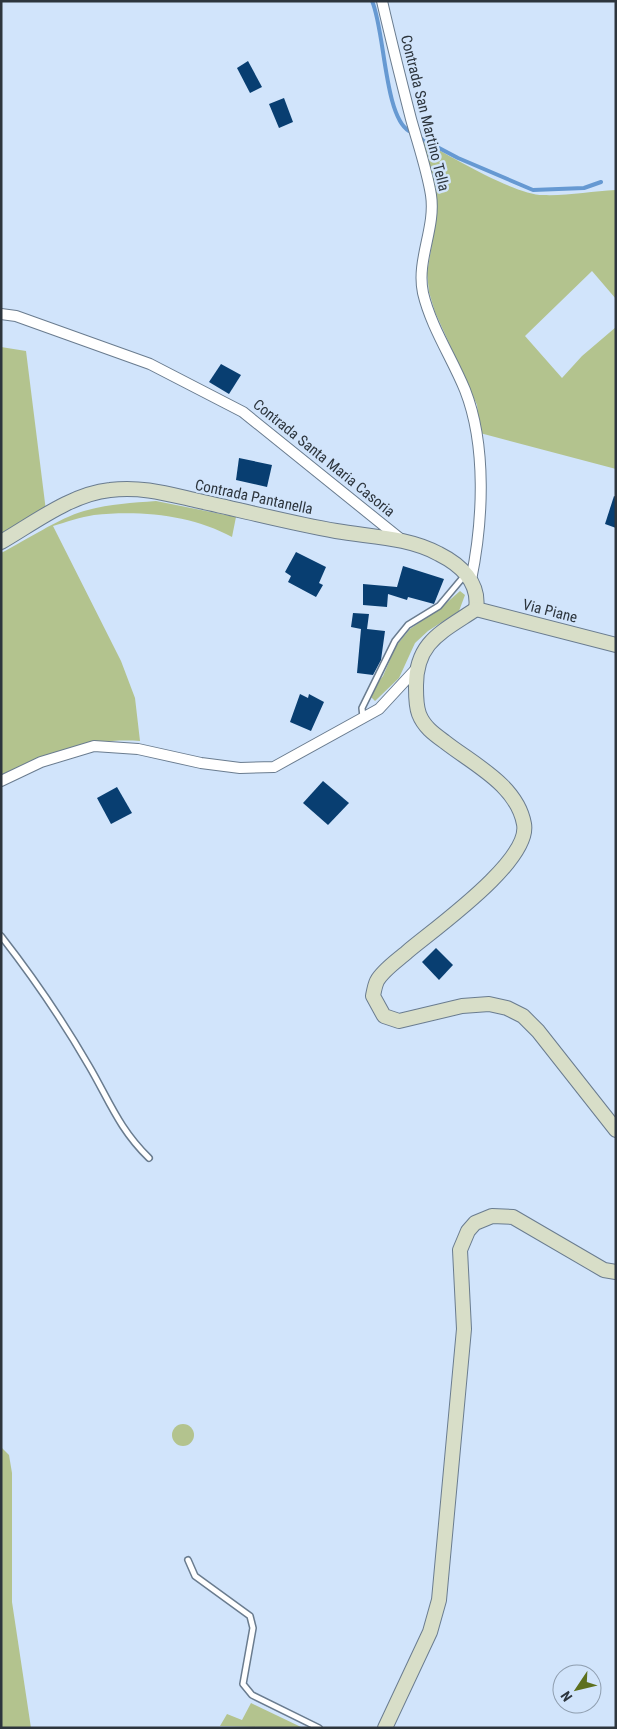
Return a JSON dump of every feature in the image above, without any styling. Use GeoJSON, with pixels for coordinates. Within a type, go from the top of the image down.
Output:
{"type":"FeatureCollection","features":[{"type":"Feature","properties":{"kind":"street","name":"Contrada San Martino Tella"},"geometry":{"type":"LineString","coordinates":[[382,1],[432,197],[421,269],[423,292],[431,316],[474,415],[478,444],[480,505],[476,552],[468,577]]}},
{"type":"Feature","properties":{"kind":"street","name":"Contrada Santa Maria Casoria"},"geometry":{"type":"LineString","coordinates":[[1,314],[16,316],[150,364],[243,412],[404,541]]}},
{"type":"Feature","properties":{"kind":"street","name":"Contrada Pantanella"},"geometry":{"type":"LineString","coordinates":[[1,542],[72,501],[108,490],[144,488],[335,531],[404,541],[437,552],[457,566],[468,577]]}},
{"type":"Feature","properties":{"kind":"street"},"geometry":{"type":"LineString","coordinates":[[1,781],[41,762],[94,746],[138,749],[201,763],[240,768],[274,767],[379,710],[416,670],[426,647],[439,634],[476,609],[478,596],[468,577]]}},
{"type":"Feature","properties":{"kind":"street","name":"Via Piane"},"geometry":{"type":"LineString","coordinates":[[476,609],[616,645]]}},
{"type":"Feature","properties":{"kind":"street"},"geometry":{"type":"LineString","coordinates":[[416,670],[416,703],[424,723],[430,730],[506,788],[518,807],[524,826],[522,844],[511,862],[492,881],[393,963],[377,981],[373,996],[384,1016],[399,1021],[462,1006],[489,1004],[507,1008],[523,1016],[544,1038],[616,1130]]}},
{"type":"Feature","properties":{"kind":"street"},"geometry":{"type":"LineString","coordinates":[[385,1728],[430,1632],[439,1600],[464,1328],[460,1250],[468,1231],[475,1223],[492,1216],[513,1217],[604,1270],[616,1272]]}},
{"type":"Feature","properties":{"kind":"lane"},"geometry":{"type":"LineString","coordinates":[[363,720],[362,708],[395,641],[408,625],[439,606],[468,577]]}},
{"type":"Feature","properties":{"kind":"lane"},"geometry":{"type":"LineString","coordinates":[[1,936],[25,967],[88,1064],[125,1133],[149,1158]]}},
{"type":"Feature","properties":{"kind":"lane"},"geometry":{"type":"LineString","coordinates":[[188,1560],[195,1576],[250,1616],[253,1628],[243,1684],[252,1695],[319,1728]]}},
{"type":"Feature","properties":{"kind":"green space"},"geometry":{"type":"Polygon","coordinates":[[[421,140],[499,182],[531,193],[561,195],[616,190],[616,299],[592,271],[525,336],[562,378],[582,356],[616,327],[616,469],[480,433],[477,405],[435,312],[429,292],[427,273],[436,220],[434,193],[421,140]]]}},
{"type":"Feature","properties":{"kind":"green space"},"geometry":{"type":"Polygon","coordinates":[[[1,347],[26,351],[46,511],[1,537],[1,347]]]}},
{"type":"Feature","properties":{"kind":"green space"},"geometry":{"type":"Polygon","coordinates":[[[156,501],[236,517],[232,537],[183,519],[147,514],[94,515],[53,526],[121,661],[135,698],[140,741],[102,742],[68,749],[1,775],[1,553],[74,514],[111,505],[156,501]]]}},
{"type":"Feature","properties":{"kind":"green space"},"geometry":{"type":"Polygon","coordinates":[[[460,591],[465,595],[459,611],[428,631],[415,643],[399,678],[375,701],[371,697],[373,689],[383,676],[396,646],[410,629],[443,606],[460,591]]]}},
{"type":"Feature","properties":{"kind":"green space"},"geometry":{"type":"Polygon","coordinates":[[[183,1424],[193,1431],[194,1435],[187,1445],[183,1446],[173,1439],[172,1435],[179,1425],[183,1424]]]}},
{"type":"Feature","properties":{"kind":"green space"},"geometry":{"type":"Polygon","coordinates":[[[1,1447],[9,1455],[12,1473],[12,1602],[31,1728],[1,1728],[1,1447]]]}},
{"type":"Feature","properties":{"kind":"green space"},"geometry":{"type":"Polygon","coordinates":[[[251,1703],[302,1728],[220,1726],[227,1714],[242,1720],[251,1703]]]}},
{"type":"Feature","properties":{"kind":"building"},"geometry":{"type":"Polygon","coordinates":[[[248,61],[262,87],[250,93],[237,68],[248,61]]]}},
{"type":"Feature","properties":{"kind":"building"},"geometry":{"type":"Polygon","coordinates":[[[284,98],[293,122],[279,128],[269,104],[284,98]]]}},
{"type":"Feature","properties":{"kind":"building"},"geometry":{"type":"Polygon","coordinates":[[[221,364],[241,375],[229,394],[209,382],[221,364]]]}},
{"type":"Feature","properties":{"kind":"building"},"geometry":{"type":"Polygon","coordinates":[[[239,458],[272,465],[267,487],[236,480],[239,458]]]}},
{"type":"Feature","properties":{"kind":"building"},"geometry":{"type":"Polygon","coordinates":[[[614,496],[616,497],[616,528],[605,524],[614,496]]]}},
{"type":"Feature","properties":{"kind":"building"},"geometry":{"type":"Polygon","coordinates":[[[296,552],[326,567],[319,583],[323,585],[316,597],[288,582],[291,576],[285,572],[296,552]]]}},
{"type":"Feature","properties":{"kind":"building"},"geometry":{"type":"Polygon","coordinates":[[[403,566],[444,579],[434,604],[408,597],[407,600],[388,594],[387,607],[363,605],[363,584],[397,587],[403,566]]]}},
{"type":"Feature","properties":{"kind":"building"},"geometry":{"type":"Polygon","coordinates":[[[353,613],[369,614],[367,629],[385,631],[381,660],[373,675],[357,673],[361,629],[351,627],[353,613]]]}},
{"type":"Feature","properties":{"kind":"building"},"geometry":{"type":"Polygon","coordinates":[[[300,694],[308,698],[309,694],[324,702],[311,731],[290,722],[300,694]]]}},
{"type":"Feature","properties":{"kind":"building"},"geometry":{"type":"Polygon","coordinates":[[[323,781],[349,803],[328,825],[303,803],[323,781]]]}},
{"type":"Feature","properties":{"kind":"building"},"geometry":{"type":"Polygon","coordinates":[[[117,787],[132,813],[111,824],[97,798],[117,787]]]}},
{"type":"Feature","properties":{"kind":"building"},"geometry":{"type":"Polygon","coordinates":[[[436,948],[453,965],[439,980],[422,962],[436,948]]]}},
{"type":"Feature","properties":{"kind":"waterway"},"geometry":{"type":"LineString","coordinates":[[372,1],[380,31],[394,108],[401,122],[409,131]]}},
{"type":"Feature","properties":{"kind":"waterway"},"geometry":{"type":"LineString","coordinates":[[422,139],[458,158],[533,190],[584,188],[601,182]]}}]}
